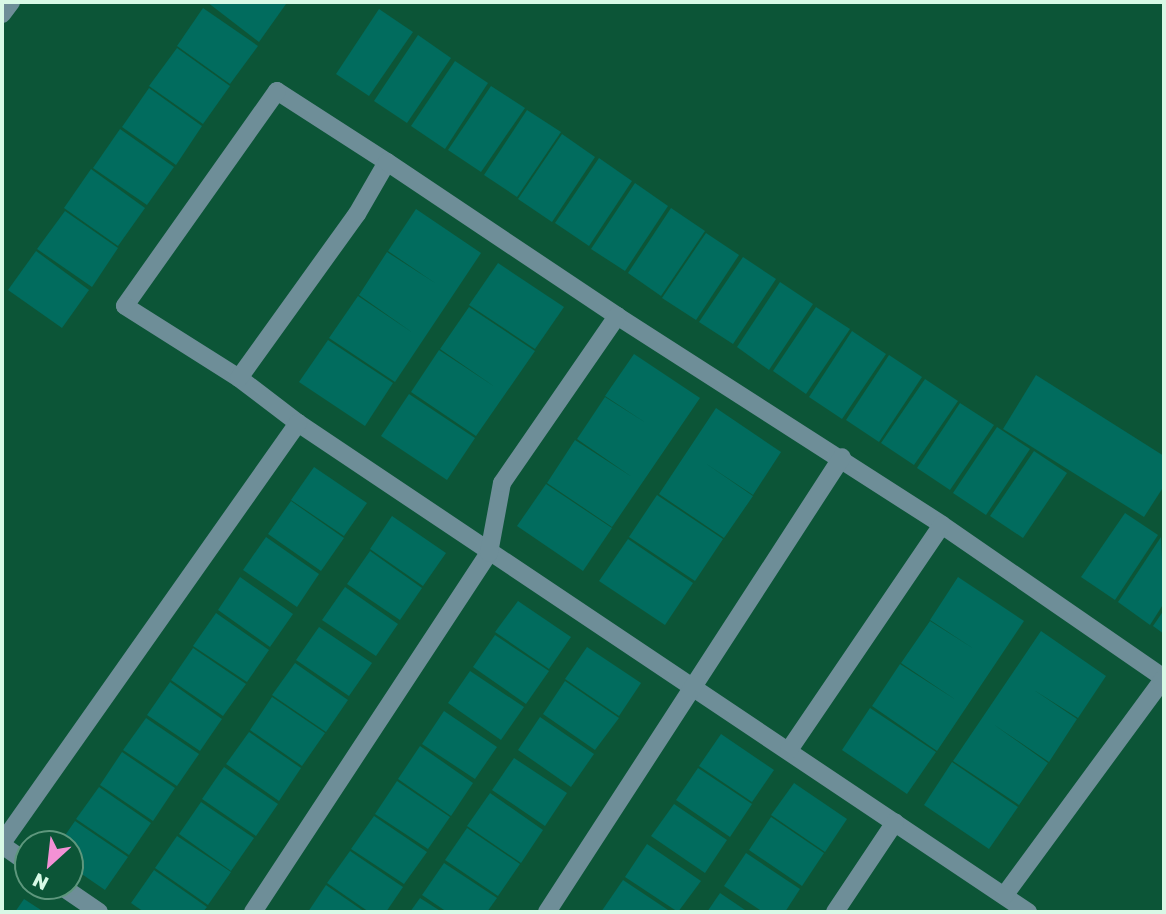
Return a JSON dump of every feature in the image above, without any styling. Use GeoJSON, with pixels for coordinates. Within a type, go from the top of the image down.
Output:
{"type":"FeatureCollection","features":[{"type":"Feature","properties":{"kind":"street"},"geometry":{"type":"LineString","coordinates":[[2,14],[11,2]]}},
{"type":"Feature","properties":{"kind":"street"},"geometry":{"type":"LineString","coordinates":[[1004,896],[1164,678],[842,457],[617,316],[276,91],[125,306],[239,378],[298,423],[489,553],[696,686],[789,750],[1004,896],[1028,912]]}},
{"type":"Feature","properties":{"kind":"street"},"geometry":{"type":"LineString","coordinates":[[239,378],[357,214],[387,162]]}},
{"type":"Feature","properties":{"kind":"street"},"geometry":{"type":"LineString","coordinates":[[253,912],[489,553],[502,483],[617,316]]}},
{"type":"Feature","properties":{"kind":"street"},"geometry":{"type":"LineString","coordinates":[[2,844],[298,423]]}},
{"type":"Feature","properties":{"kind":"street"},"geometry":{"type":"LineString","coordinates":[[547,912],[842,457]]}},
{"type":"Feature","properties":{"kind":"street"},"geometry":{"type":"LineString","coordinates":[[789,750],[942,524]]}},
{"type":"Feature","properties":{"kind":"street"},"geometry":{"type":"LineString","coordinates":[[835,912],[895,822]]}},
{"type":"Feature","properties":{"kind":"street"},"geometry":{"type":"LineString","coordinates":[[81,900],[99,912]]}},
{"type":"Feature","properties":{"kind":"building"},"geometry":{"type":"Polygon","coordinates":[[[207,2],[284,2],[286,4],[259,42],[207,2]]]}},
{"type":"Feature","properties":{"kind":"building"},"geometry":{"type":"Polygon","coordinates":[[[203,8],[258,46],[230,84],[177,46],[203,8]]]}},
{"type":"Feature","properties":{"kind":"building"},"geometry":{"type":"Polygon","coordinates":[[[379,9],[413,32],[369,96],[336,74],[379,9]]]}},
{"type":"Feature","properties":{"kind":"building"},"geometry":{"type":"Polygon","coordinates":[[[418,35],[451,58],[407,123],[374,101],[418,35]]]}},
{"type":"Feature","properties":{"kind":"building"},"geometry":{"type":"Polygon","coordinates":[[[177,48],[230,86],[203,124],[149,86],[177,48]]]}},
{"type":"Feature","properties":{"kind":"building"},"geometry":{"type":"Polygon","coordinates":[[[455,61],[488,83],[445,149],[411,126],[455,61]]]}},
{"type":"Feature","properties":{"kind":"building"},"geometry":{"type":"Polygon","coordinates":[[[491,86],[525,108],[481,172],[448,150],[491,86]]]}},
{"type":"Feature","properties":{"kind":"building"},"geometry":{"type":"Polygon","coordinates":[[[149,88],[202,126],[176,165],[122,127],[149,88]]]}},
{"type":"Feature","properties":{"kind":"building"},"geometry":{"type":"Polygon","coordinates":[[[527,110],[561,132],[517,197],[484,175],[527,110]]]}},
{"type":"Feature","properties":{"kind":"building"},"geometry":{"type":"Polygon","coordinates":[[[120,129],[174,167],[147,205],[93,168],[120,129]]]}},
{"type":"Feature","properties":{"kind":"building"},"geometry":{"type":"Polygon","coordinates":[[[562,134],[595,157],[552,222],[518,199],[562,134]]]}},
{"type":"Feature","properties":{"kind":"building"},"geometry":{"type":"Polygon","coordinates":[[[599,158],[632,181],[589,246],[555,223],[599,158]]]}},
{"type":"Feature","properties":{"kind":"building"},"geometry":{"type":"Polygon","coordinates":[[[91,169],[145,208],[118,246],[64,208],[91,169]]]}},
{"type":"Feature","properties":{"kind":"building"},"geometry":{"type":"Polygon","coordinates":[[[635,183],[668,206],[625,271],[591,249],[635,183]]]}},
{"type":"Feature","properties":{"kind":"building"},"geometry":{"type":"Polygon","coordinates":[[[671,208],[705,231],[661,296],[628,273],[671,208]]]}},
{"type":"Feature","properties":{"kind":"building"},"geometry":{"type":"Polygon","coordinates":[[[416,209],[481,253],[395,382],[329,338],[358,296],[413,333],[359,295],[387,252],[435,283],[388,251],[416,209]]]}},
{"type":"Feature","properties":{"kind":"building"},"geometry":{"type":"Polygon","coordinates":[[[65,211],[118,248],[92,287],[37,249],[65,211]]]}},
{"type":"Feature","properties":{"kind":"building"},"geometry":{"type":"Polygon","coordinates":[[[706,233],[739,255],[696,320],[662,298],[706,233]]]}},
{"type":"Feature","properties":{"kind":"building"},"geometry":{"type":"Polygon","coordinates":[[[36,251],[89,290],[62,328],[8,290],[36,251]]]}},
{"type":"Feature","properties":{"kind":"building"},"geometry":{"type":"Polygon","coordinates":[[[743,257],[776,279],[733,344],[699,322],[743,257]]]}},
{"type":"Feature","properties":{"kind":"building"},"geometry":{"type":"Polygon","coordinates":[[[498,263],[564,307],[535,349],[469,305],[498,263]]]}},
{"type":"Feature","properties":{"kind":"building"},"geometry":{"type":"Polygon","coordinates":[[[780,282],[813,304],[769,370],[737,347],[780,282]]]}},
{"type":"Feature","properties":{"kind":"building"},"geometry":{"type":"Polygon","coordinates":[[[469,307],[535,351],[476,436],[411,392],[439,350],[495,387],[440,349],[469,307]]]}},
{"type":"Feature","properties":{"kind":"building"},"geometry":{"type":"Polygon","coordinates":[[[816,307],[850,329],[806,394],[773,371],[816,307]]]}},
{"type":"Feature","properties":{"kind":"building"},"geometry":{"type":"Polygon","coordinates":[[[852,331],[886,354],[842,419],[809,397],[852,331]]]}},
{"type":"Feature","properties":{"kind":"building"},"geometry":{"type":"Polygon","coordinates":[[[328,340],[393,383],[365,426],[299,382],[328,340]]]}},
{"type":"Feature","properties":{"kind":"building"},"geometry":{"type":"Polygon","coordinates":[[[634,354],[700,398],[612,527],[547,483],[575,440],[632,477],[577,439],[605,397],[646,423],[605,396],[634,354]]]}},
{"type":"Feature","properties":{"kind":"building"},"geometry":{"type":"Polygon","coordinates":[[[889,355],[922,377],[879,442],[846,420],[889,355]]]}},
{"type":"Feature","properties":{"kind":"building"},"geometry":{"type":"Polygon","coordinates":[[[1036,375],[1164,456],[1164,486],[1144,517],[1003,429],[1036,375]]]}},
{"type":"Feature","properties":{"kind":"building"},"geometry":{"type":"Polygon","coordinates":[[[925,379],[958,401],[914,465],[881,443],[925,379]]]}},
{"type":"Feature","properties":{"kind":"building"},"geometry":{"type":"Polygon","coordinates":[[[409,394],[475,438],[447,480],[381,436],[409,394]]]}},
{"type":"Feature","properties":{"kind":"building"},"geometry":{"type":"Polygon","coordinates":[[[960,403],[994,425],[950,490],[917,468],[960,403]]]}},
{"type":"Feature","properties":{"kind":"building"},"geometry":{"type":"Polygon","coordinates":[[[716,408],[781,452],[753,495],[705,463],[753,496],[724,538],[659,494],[716,408]]]}},
{"type":"Feature","properties":{"kind":"building"},"geometry":{"type":"Polygon","coordinates":[[[997,427],[1030,449],[986,515],[953,493],[997,427]]]}},
{"type":"Feature","properties":{"kind":"building"},"geometry":{"type":"Polygon","coordinates":[[[1034,451],[1067,473],[1023,538],[990,516],[1034,451]]]}},
{"type":"Feature","properties":{"kind":"building"},"geometry":{"type":"Polygon","coordinates":[[[314,467],[367,503],[344,536],[291,500],[314,467]]]}},
{"type":"Feature","properties":{"kind":"building"},"geometry":{"type":"Polygon","coordinates":[[[546,484],[612,528],[583,571],[517,526],[546,484]]]}},
{"type":"Feature","properties":{"kind":"building"},"geometry":{"type":"Polygon","coordinates":[[[657,495],[723,539],[695,581],[629,537],[657,495]]]}},
{"type":"Feature","properties":{"kind":"building"},"geometry":{"type":"Polygon","coordinates":[[[291,501],[344,538],[321,571],[268,534],[291,501]]]}},
{"type":"Feature","properties":{"kind":"building"},"geometry":{"type":"Polygon","coordinates":[[[1125,513],[1158,535],[1115,600],[1081,577],[1125,513]]]}},
{"type":"Feature","properties":{"kind":"building"},"geometry":{"type":"Polygon","coordinates":[[[392,516],[446,553],[423,586],[370,549],[392,516]]]}},
{"type":"Feature","properties":{"kind":"building"},"geometry":{"type":"Polygon","coordinates":[[[266,537],[319,574],[297,607],[243,570],[266,537]]]}},
{"type":"Feature","properties":{"kind":"building"},"geometry":{"type":"Polygon","coordinates":[[[1161,537],[1164,603],[1150,625],[1118,602],[1161,537]]]}},
{"type":"Feature","properties":{"kind":"building"},"geometry":{"type":"Polygon","coordinates":[[[628,539],[693,583],[665,625],[599,581],[628,539]]]}},
{"type":"Feature","properties":{"kind":"building"},"geometry":{"type":"Polygon","coordinates":[[[370,551],[422,588],[400,620],[347,584],[370,551]]]}},
{"type":"Feature","properties":{"kind":"building"},"geometry":{"type":"Polygon","coordinates":[[[240,577],[293,614],[270,647],[218,610],[240,577]]]}},
{"type":"Feature","properties":{"kind":"building"},"geometry":{"type":"Polygon","coordinates":[[[958,577],[1024,621],[937,751],[872,706],[900,664],[956,700],[901,663],[930,621],[974,649],[930,620],[958,577]]]}},
{"type":"Feature","properties":{"kind":"building"},"geometry":{"type":"Polygon","coordinates":[[[345,587],[398,624],[376,656],[322,620],[345,587]]]}},
{"type":"Feature","properties":{"kind":"building"},"geometry":{"type":"Polygon","coordinates":[[[518,601],[571,637],[549,669],[495,632],[518,601]]]}},
{"type":"Feature","properties":{"kind":"building"},"geometry":{"type":"Polygon","coordinates":[[[1164,610],[1164,634],[1153,626],[1164,610]]]}},
{"type":"Feature","properties":{"kind":"building"},"geometry":{"type":"Polygon","coordinates":[[[216,613],[269,650],[247,682],[193,646],[216,613]]]}},
{"type":"Feature","properties":{"kind":"building"},"geometry":{"type":"Polygon","coordinates":[[[319,627],[372,663],[349,696],[296,660],[319,627]]]}},
{"type":"Feature","properties":{"kind":"building"},"geometry":{"type":"Polygon","coordinates":[[[1041,631],[1106,676],[1078,718],[1034,690],[1077,719],[1049,762],[993,724],[1048,763],[1019,805],[953,761],[1041,631]]]}},
{"type":"Feature","properties":{"kind":"building"},"geometry":{"type":"Polygon","coordinates":[[[495,635],[549,671],[526,704],[473,667],[495,635]]]}},
{"type":"Feature","properties":{"kind":"building"},"geometry":{"type":"Polygon","coordinates":[[[587,647],[641,683],[619,716],[565,679],[587,647]]]}},
{"type":"Feature","properties":{"kind":"building"},"geometry":{"type":"Polygon","coordinates":[[[193,648],[246,684],[223,716],[171,680],[193,648]]]}},
{"type":"Feature","properties":{"kind":"building"},"geometry":{"type":"Polygon","coordinates":[[[295,663],[348,700],[326,732],[272,695],[295,663]]]}},
{"type":"Feature","properties":{"kind":"building"},"geometry":{"type":"Polygon","coordinates":[[[470,671],[524,707],[501,740],[448,703],[470,671]]]}},
{"type":"Feature","properties":{"kind":"building"},"geometry":{"type":"Polygon","coordinates":[[[565,681],[619,718],[595,750],[543,714],[565,681]]]}},
{"type":"Feature","properties":{"kind":"building"},"geometry":{"type":"Polygon","coordinates":[[[170,682],[222,719],[200,751],[147,715],[170,682]]]}},
{"type":"Feature","properties":{"kind":"building"},"geometry":{"type":"Polygon","coordinates":[[[272,697],[325,733],[302,766],[250,730],[272,697]]]}},
{"type":"Feature","properties":{"kind":"building"},"geometry":{"type":"Polygon","coordinates":[[[870,708],[936,752],[907,794],[842,750],[870,708]]]}},
{"type":"Feature","properties":{"kind":"building"},"geometry":{"type":"Polygon","coordinates":[[[444,711],[497,747],[475,779],[422,744],[444,711]]]}},
{"type":"Feature","properties":{"kind":"building"},"geometry":{"type":"Polygon","coordinates":[[[540,717],[594,754],[571,787],[518,750],[540,717]]]}},
{"type":"Feature","properties":{"kind":"building"},"geometry":{"type":"Polygon","coordinates":[[[146,718],[199,754],[177,786],[123,750],[146,718]]]}},
{"type":"Feature","properties":{"kind":"building"},"geometry":{"type":"Polygon","coordinates":[[[249,732],[301,768],[279,801],[226,764],[249,732]]]}},
{"type":"Feature","properties":{"kind":"building"},"geometry":{"type":"Polygon","coordinates":[[[721,734],[774,770],[752,802],[699,766],[721,734]]]}},
{"type":"Feature","properties":{"kind":"building"},"geometry":{"type":"Polygon","coordinates":[[[420,746],[473,783],[451,816],[398,779],[420,746]]]}},
{"type":"Feature","properties":{"kind":"building"},"geometry":{"type":"Polygon","coordinates":[[[122,752],[175,788],[153,821],[100,785],[122,752]]]}},
{"type":"Feature","properties":{"kind":"building"},"geometry":{"type":"Polygon","coordinates":[[[514,758],[567,793],[545,826],[492,790],[514,758]]]}},
{"type":"Feature","properties":{"kind":"building"},"geometry":{"type":"Polygon","coordinates":[[[952,762],[1018,807],[989,849],[924,805],[952,762]]]}},
{"type":"Feature","properties":{"kind":"building"},"geometry":{"type":"Polygon","coordinates":[[[224,767],[278,804],[256,836],[202,799],[224,767]]]}},
{"type":"Feature","properties":{"kind":"building"},"geometry":{"type":"Polygon","coordinates":[[[698,768],[752,804],[730,837],[676,800],[698,768]]]}},
{"type":"Feature","properties":{"kind":"building"},"geometry":{"type":"Polygon","coordinates":[[[397,781],[450,817],[428,849],[375,814],[397,781]]]}},
{"type":"Feature","properties":{"kind":"building"},"geometry":{"type":"Polygon","coordinates":[[[794,783],[847,819],[825,852],[771,815],[794,783]]]}},
{"type":"Feature","properties":{"kind":"building"},"geometry":{"type":"Polygon","coordinates":[[[99,787],[151,823],[129,855],[76,819],[99,787]]]}},
{"type":"Feature","properties":{"kind":"building"},"geometry":{"type":"Polygon","coordinates":[[[490,793],[543,830],[521,863],[467,826],[490,793]]]}},
{"type":"Feature","properties":{"kind":"building"},"geometry":{"type":"Polygon","coordinates":[[[201,802],[254,838],[231,871],[179,834],[201,802]]]}},
{"type":"Feature","properties":{"kind":"building"},"geometry":{"type":"Polygon","coordinates":[[[674,804],[727,840],[705,873],[651,836],[674,804]]]}},
{"type":"Feature","properties":{"kind":"building"},"geometry":{"type":"Polygon","coordinates":[[[374,816],[427,852],[404,884],[351,849],[374,816]]]}},
{"type":"Feature","properties":{"kind":"building"},"geometry":{"type":"Polygon","coordinates":[[[771,817],[824,853],[802,886],[749,850],[771,817]]]}},
{"type":"Feature","properties":{"kind":"building"},"geometry":{"type":"Polygon","coordinates":[[[75,821],[128,857],[105,890],[84,876],[84,830],[69,830],[75,821]]]}},
{"type":"Feature","properties":{"kind":"building"},"geometry":{"type":"Polygon","coordinates":[[[467,828],[520,864],[498,896],[445,860],[467,828]]]}},
{"type":"Feature","properties":{"kind":"building"},"geometry":{"type":"Polygon","coordinates":[[[177,836],[231,872],[208,905],[155,868],[177,836]]]}},
{"type":"Feature","properties":{"kind":"building"},"geometry":{"type":"Polygon","coordinates":[[[647,844],[701,881],[678,912],[625,877],[647,844]]]}},
{"type":"Feature","properties":{"kind":"building"},"geometry":{"type":"Polygon","coordinates":[[[350,851],[403,887],[386,912],[369,912],[327,883],[350,851]]]}},
{"type":"Feature","properties":{"kind":"building"},"geometry":{"type":"Polygon","coordinates":[[[746,853],[800,889],[785,912],[763,912],[724,886],[746,853]]]}},
{"type":"Feature","properties":{"kind":"building"},"geometry":{"type":"Polygon","coordinates":[[[444,863],[497,898],[487,912],[447,912],[422,895],[444,863]]]}},
{"type":"Feature","properties":{"kind":"building"},"geometry":{"type":"Polygon","coordinates":[[[154,870],[207,907],[203,912],[144,912],[131,903],[154,870]]]}},
{"type":"Feature","properties":{"kind":"building"},"geometry":{"type":"Polygon","coordinates":[[[623,880],[671,912],[601,912],[623,880]]]}},
{"type":"Feature","properties":{"kind":"building"},"geometry":{"type":"Polygon","coordinates":[[[326,885],[365,912],[308,912],[326,885]]]}},
{"type":"Feature","properties":{"kind":"building"},"geometry":{"type":"Polygon","coordinates":[[[720,893],[748,912],[707,912],[720,893]]]}},
{"type":"Feature","properties":{"kind":"building"},"geometry":{"type":"Polygon","coordinates":[[[420,898],[442,912],[410,912],[420,898]]]}},
{"type":"Feature","properties":{"kind":"building"},"geometry":{"type":"Polygon","coordinates":[[[26,900],[44,912],[15,912],[26,900]]]}}]}
